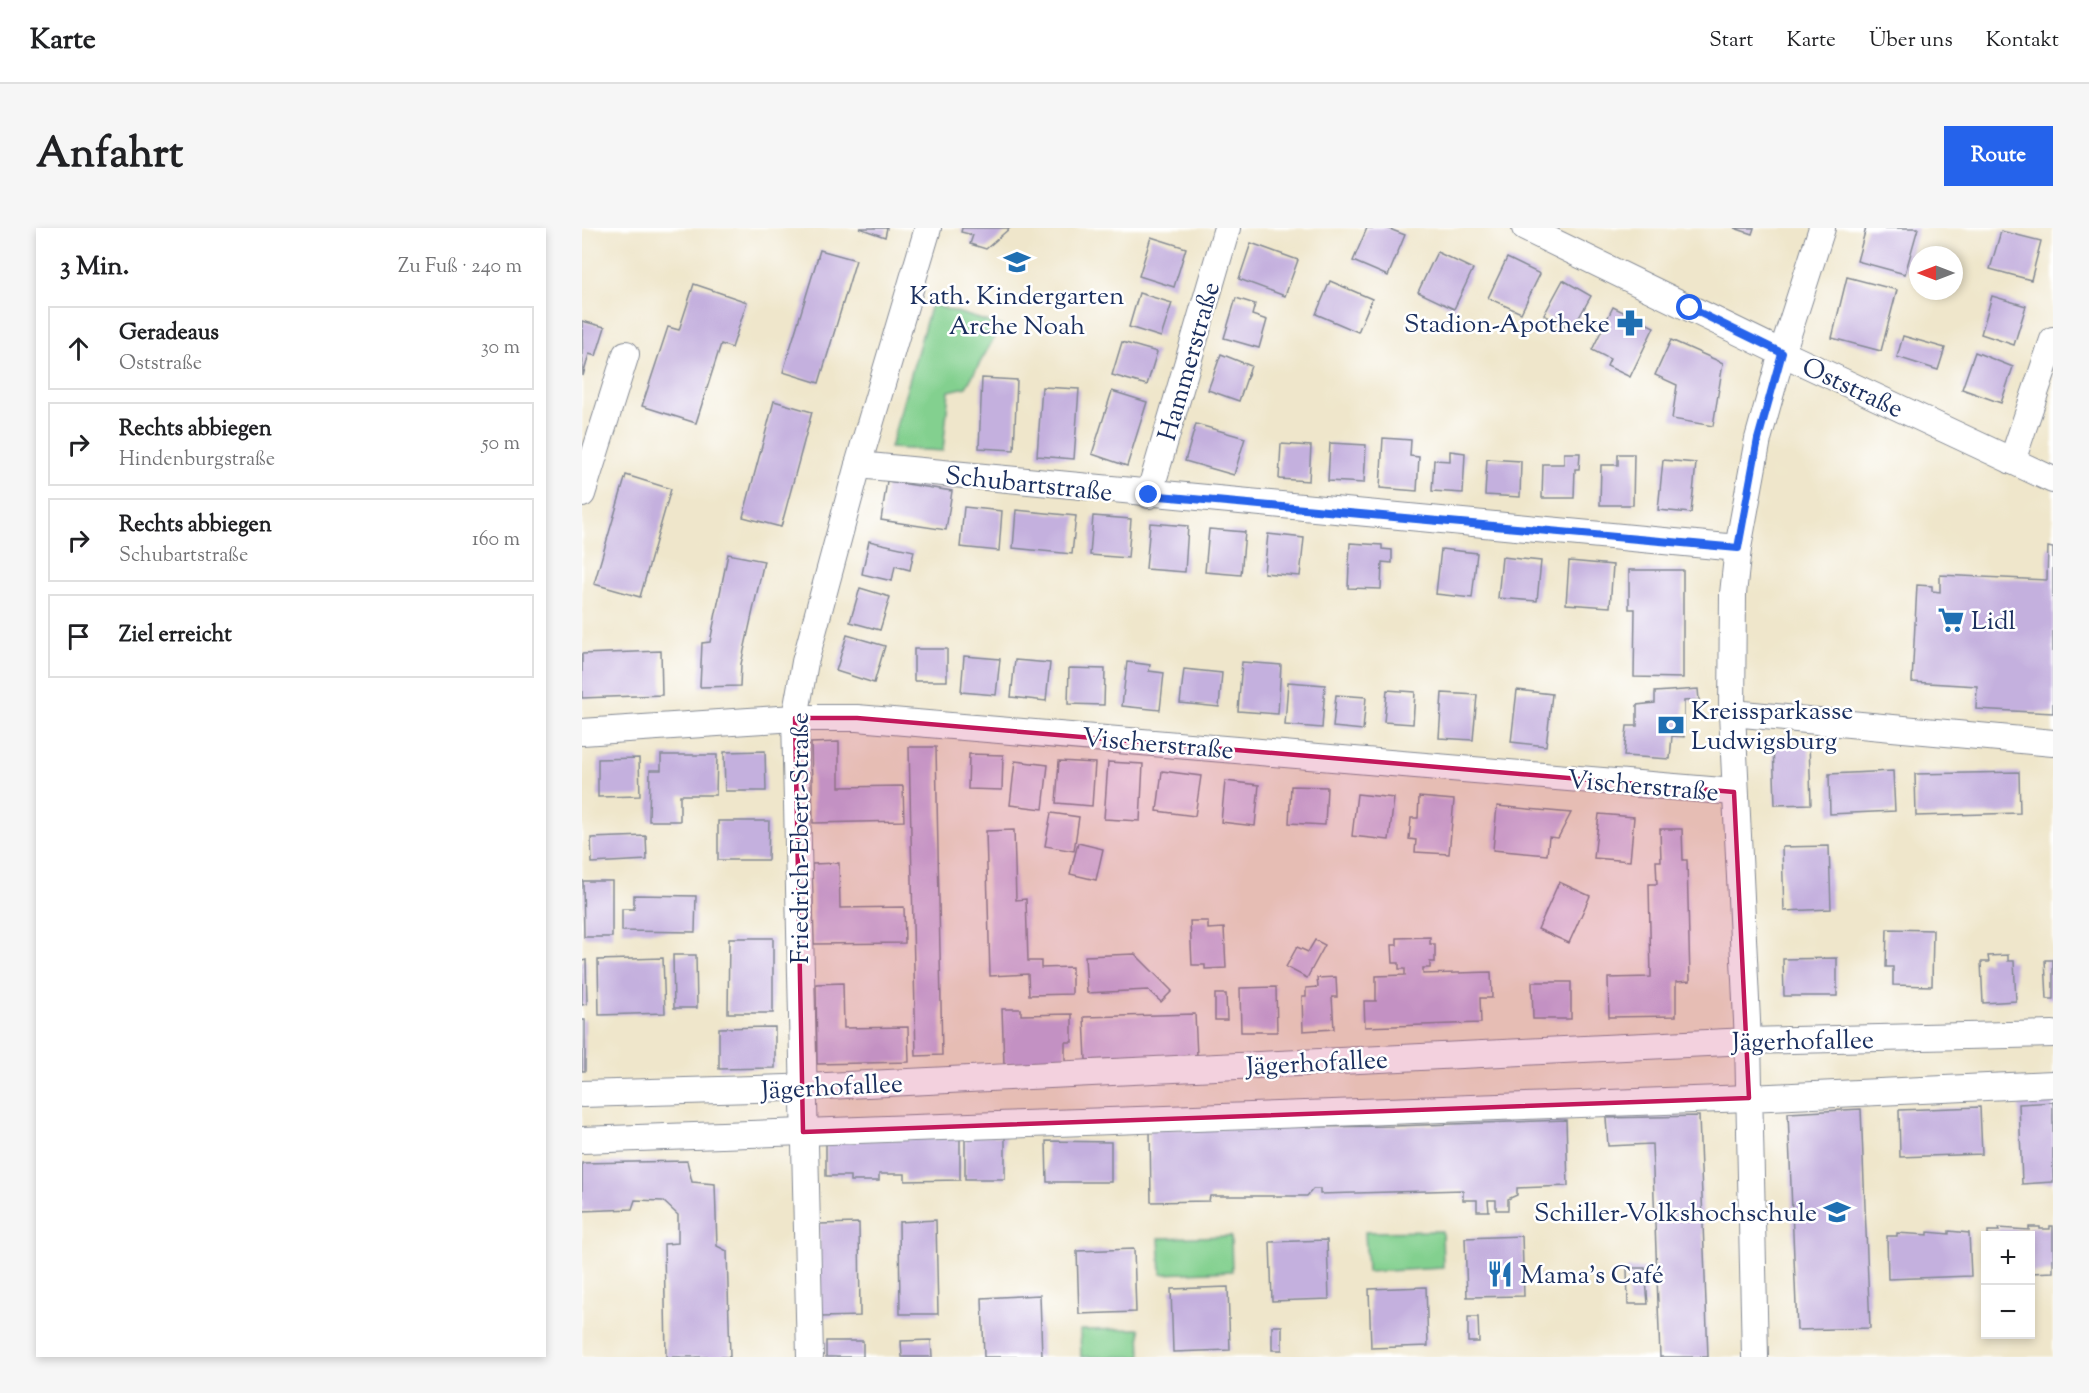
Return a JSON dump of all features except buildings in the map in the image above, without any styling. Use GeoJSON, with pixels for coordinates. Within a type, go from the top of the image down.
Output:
{"type":"FeatureCollection","features":[{"type":"Feature","properties":{"kind":"street","name":"Friedrich-Ebert-Straße"},"geometry":{"type":"LineString","coordinates":[[810,1357],[795,718],[805,662],[858,465],[928,228]]}},
{"type":"Feature","properties":{"kind":"street","name":"Hammerstraße"},"geometry":{"type":"LineString","coordinates":[[1149,495],[1227,228]]}},
{"type":"Feature","properties":{"kind":"street","name":"Oststraße"},"geometry":{"type":"LineString","coordinates":[[1526,228],[1782,353],[2053,480]]}},
{"type":"Feature","properties":{"kind":"street"},"geometry":{"type":"LineString","coordinates":[[1755,1357],[1748,1041],[1734,792],[1733,594],[1738,548],[1758,439],[1782,353],[1822,228]]}},
{"type":"Feature","properties":{"kind":"street"},"geometry":{"type":"LineString","coordinates":[[2012,461],[2053,340]]}},
{"type":"Feature","properties":{"kind":"street"},"geometry":{"type":"LineString","coordinates":[[582,494],[626,354]]}},
{"type":"Feature","properties":{"kind":"street","name":"Schubartstraße"},"geometry":{"type":"LineString","coordinates":[[858,465],[1149,495],[1738,548]]}},
{"type":"Feature","properties":{"kind":"street"},"geometry":{"type":"LineString","coordinates":[[1732,713],[2053,742]]}},
{"type":"Feature","properties":{"kind":"street","name":"Vischerstraße"},"geometry":{"type":"LineString","coordinates":[[582,732],[795,718],[857,718],[1734,792]]}},
{"type":"Feature","properties":{"kind":"street","name":"Jägerhofallee"},"geometry":{"type":"LineString","coordinates":[[582,1094],[802,1088],[1748,1041],[2053,1034]]}},
{"type":"Feature","properties":{"kind":"street","name":"Jägerhofallee"},"geometry":{"type":"LineString","coordinates":[[582,1140],[1749,1098],[2053,1084]]}},
{"type":"Feature","properties":{"kind":"highlighted area"},"geometry":{"type":"Polygon","coordinates":[[[795,718],[857,718],[1734,792],[1749,1098],[803,1132],[795,718]]]}},
{"type":"Feature","properties":{"kind":"green space"},"geometry":{"type":"Polygon","coordinates":[[[931,304],[1001,326],[966,387],[949,391],[943,451],[890,448],[931,304]]]}},
{"type":"Feature","properties":{"kind":"green space"},"geometry":{"type":"Polygon","coordinates":[[[1442,1231],[1443,1268],[1367,1272],[1365,1232],[1442,1231]]]}},
{"type":"Feature","properties":{"kind":"green space"},"geometry":{"type":"Polygon","coordinates":[[[1231,1236],[1232,1271],[1161,1274],[1159,1238],[1231,1236]]]}},
{"type":"Feature","properties":{"kind":"green space"},"geometry":{"type":"Polygon","coordinates":[[[1140,1329],[1141,1357],[1081,1357],[1080,1330],[1140,1329]]]}},
{"type":"Feature","properties":{"kind":"place","name":"Kath. Kindergarten Arche Noah"},"geometry":{"type":"Point","coordinates":[1017,262]}},
{"type":"Feature","properties":{"kind":"place","name":"Stadion-Apotheke"},"geometry":{"type":"Point","coordinates":[1630,323]}},
{"type":"Feature","properties":{"kind":"place","name":"Lidl"},"geometry":{"type":"Point","coordinates":[1951,620]}},
{"type":"Feature","properties":{"kind":"place","name":"Kreissparkasse Ludwigsburg"},"geometry":{"type":"Point","coordinates":[1671,725]}},
{"type":"Feature","properties":{"kind":"place","name":"Schiller-Volkshochschule"},"geometry":{"type":"Point","coordinates":[1837,1212]}},
{"type":"Feature","properties":{"kind":"place","name":"Mama's Café"},"geometry":{"type":"Point","coordinates":[1500,1274]}},
{"type":"Feature","properties":{"kind":"route"},"geometry":{"type":"LineString","coordinates":[[1149,495],[1738,548],[1758,439],[1782,353],[1690,308]]}}]}
